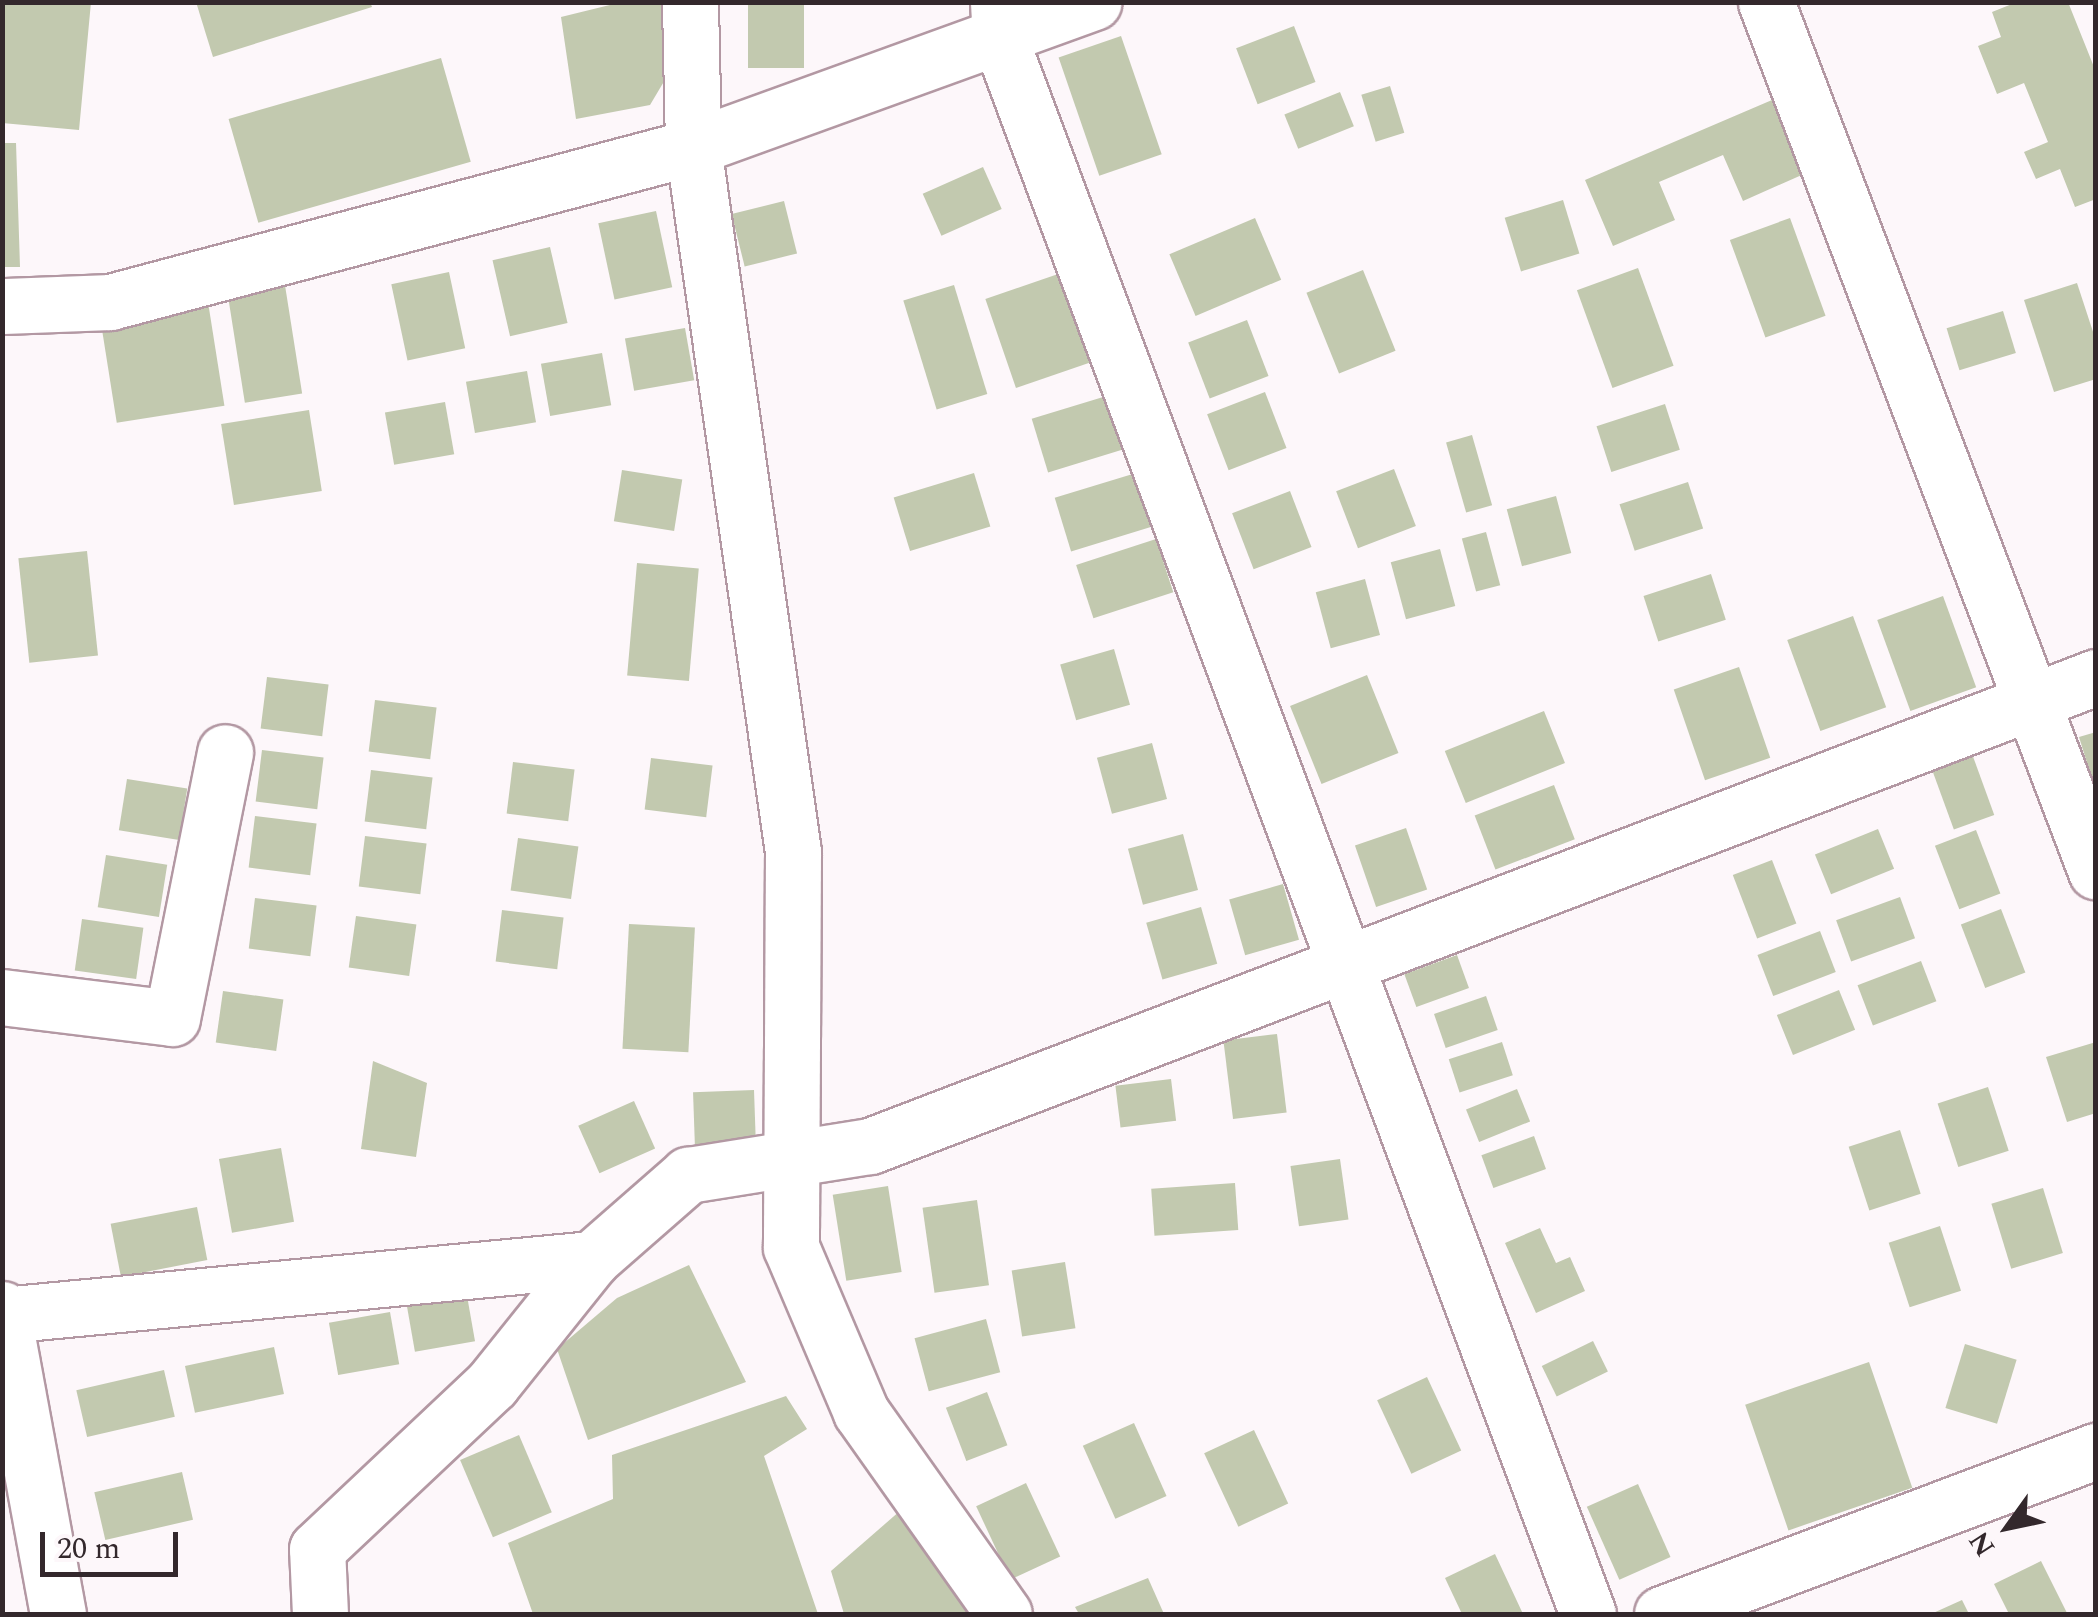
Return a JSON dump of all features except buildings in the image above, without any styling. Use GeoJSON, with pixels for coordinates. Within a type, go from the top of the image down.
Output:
{"type":"FeatureCollection","features":[{"type":"Feature","properties":{"kind":"street"},"geometry":{"type":"LineString","coordinates":[[690,2],[693,147],[781,716],[793,852],[786,1153],[791,1247],[814,1317],[862,1412],[1004,1614]]}},
{"type":"Feature","properties":{"kind":"street"},"geometry":{"type":"LineString","coordinates":[[2,306],[110,302],[693,147],[999,21],[1094,2]]}},
{"type":"Feature","properties":{"kind":"street"},"geometry":{"type":"LineString","coordinates":[[1766,2],[2096,871]]}},
{"type":"Feature","properties":{"kind":"street"},"geometry":{"type":"LineString","coordinates":[[999,21],[1588,1614]]}},
{"type":"Feature","properties":{"kind":"street"},"geometry":{"type":"LineString","coordinates":[[320,1614],[317,1549],[492,1384],[592,1259],[688,1175],[786,1153],[870,1146],[1347,956],[2030,698],[2096,677]]}},
{"type":"Feature","properties":{"kind":"street"},"geometry":{"type":"LineString","coordinates":[[2,996],[172,1018],[225,752]]}},
{"type":"Feature","properties":{"kind":"street"},"geometry":{"type":"LineString","coordinates":[[58,1614],[3,1312],[592,1259]]}},
{"type":"Feature","properties":{"kind":"street"},"geometry":{"type":"LineString","coordinates":[[1662,1614],[2096,1451]]}}]}
